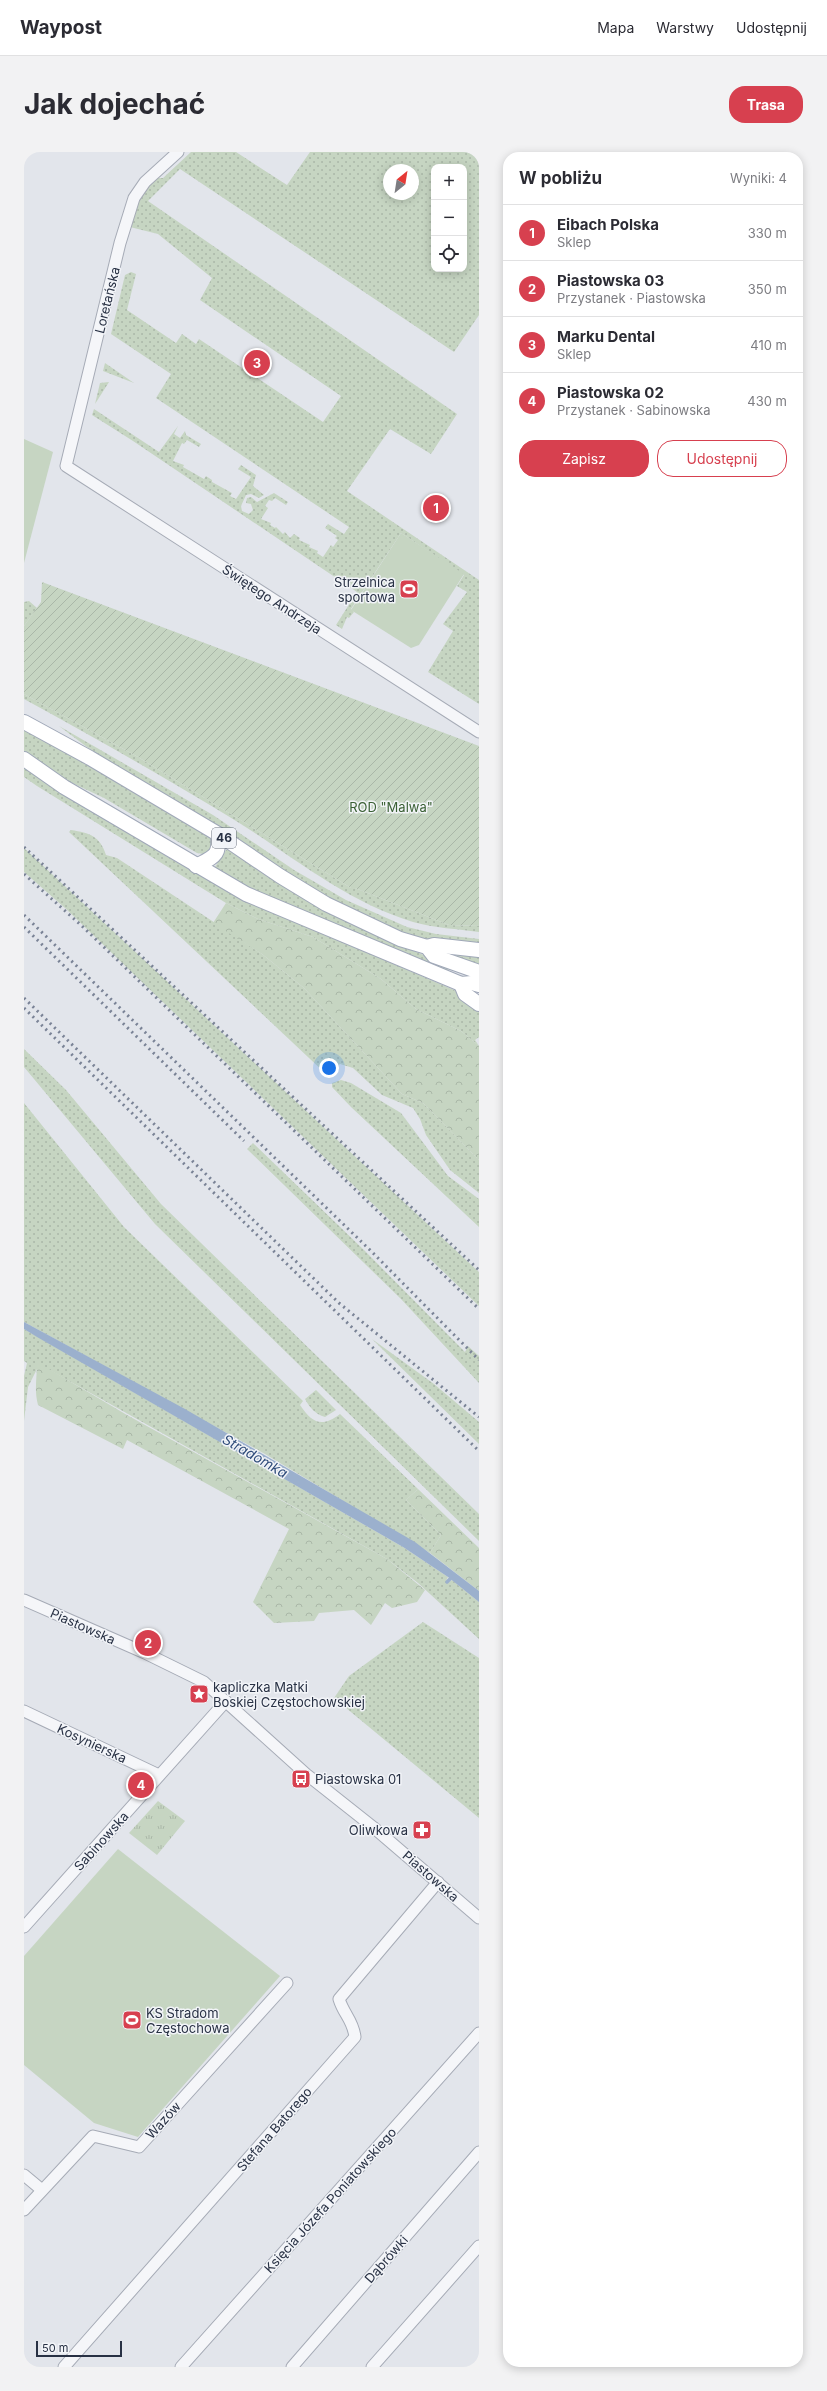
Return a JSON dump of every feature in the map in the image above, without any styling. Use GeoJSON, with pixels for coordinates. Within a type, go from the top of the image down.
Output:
{"type":"FeatureCollection","features":[{"type":"Feature","properties":{"kind":"main road","name":"46"},"geometry":{"type":"LineString","coordinates":[[24,722],[90,758],[218,834],[280,876],[326,904],[400,939],[427,947],[434,956],[479,972]]}},
{"type":"Feature","properties":{"kind":"main road"},"geometry":{"type":"LineString","coordinates":[[24,759],[64,787],[196,866],[258,899],[461,984],[472,983],[479,985]]}},
{"type":"Feature","properties":{"kind":"main road"},"geometry":{"type":"LineString","coordinates":[[196,866],[216,855],[219,850],[218,834]]}},
{"type":"Feature","properties":{"kind":"main road"},"geometry":{"type":"LineString","coordinates":[[427,947],[434,945],[479,950]]}},
{"type":"Feature","properties":{"kind":"main road"},"geometry":{"type":"LineString","coordinates":[[461,984],[465,994],[479,1004]]}},
{"type":"Feature","properties":{"kind":"street","name":"Loretańska"},"geometry":{"type":"LineString","coordinates":[[66,466],[120,243],[134,198],[145,182],[178,152]]}},
{"type":"Feature","properties":{"kind":"street","name":"Świętego Andrzeja"},"geometry":{"type":"LineString","coordinates":[[66,466],[479,732]]}},
{"type":"Feature","properties":{"kind":"street","name":"Piastowska"},"geometry":{"type":"LineString","coordinates":[[24,1600],[181,1670],[204,1682],[306,1774],[438,1882],[479,1918]]}},
{"type":"Feature","properties":{"kind":"street","name":"Sabinowska"},"geometry":{"type":"LineString","coordinates":[[24,1927],[226,1701]]}},
{"type":"Feature","properties":{"kind":"street","name":"Kosynierska"},"geometry":{"type":"LineString","coordinates":[[24,1711],[159,1775]]}},
{"type":"Feature","properties":{"kind":"street","name":"Stefana Batorego"},"geometry":{"type":"LineString","coordinates":[[64,2367],[355,2037],[353,2024],[343,2013],[339,1999],[438,1882]]}},
{"type":"Feature","properties":{"kind":"street","name":"Wazów"},"geometry":{"type":"LineString","coordinates":[[24,2210],[93,2136],[139,2147],[287,1983]]}},
{"type":"Feature","properties":{"kind":"street","name":"Księcia Józefa Poniatowskiego"},"geometry":{"type":"LineString","coordinates":[[181,2367],[479,2033]]}},
{"type":"Feature","properties":{"kind":"street","name":"Dąbrówki"},"geometry":{"type":"LineString","coordinates":[[292,2367],[479,2152]]}},
{"type":"Feature","properties":{"kind":"street"},"geometry":{"type":"LineString","coordinates":[[24,2175],[42,2190]]}},
{"type":"Feature","properties":{"kind":"street"},"geometry":{"type":"LineString","coordinates":[[372,2367],[479,2246]]}},
{"type":"Feature","properties":{"kind":"green space"},"geometry":{"type":"Polygon","coordinates":[[[191,152],[236,152],[287,185],[310,152],[479,152],[479,315],[454,352],[180,169],[148,201],[457,414],[431,454],[390,429],[347,491],[479,580],[479,704],[428,672],[453,631],[443,624],[467,592],[457,586],[464,575],[401,533],[351,609],[354,612],[349,618],[347,617],[342,629],[336,625],[357,592],[92,415],[94,409],[159,452],[178,426],[174,434],[180,438],[185,431],[186,435],[201,444],[199,447],[187,440],[184,444],[182,443],[173,461],[184,465],[183,467],[204,479],[206,476],[212,480],[212,482],[232,493],[230,496],[236,499],[251,477],[238,469],[241,465],[256,475],[253,486],[264,495],[259,498],[251,494],[246,495],[241,506],[242,511],[249,514],[253,510],[251,504],[246,503],[247,498],[251,497],[257,502],[274,493],[288,502],[286,505],[275,498],[272,501],[269,500],[265,506],[268,508],[261,519],[271,523],[270,525],[275,528],[276,527],[283,534],[285,532],[290,538],[294,534],[300,538],[299,540],[318,551],[317,553],[323,557],[331,545],[333,547],[338,540],[335,538],[337,536],[325,528],[328,524],[344,534],[349,527],[156,398],[171,374],[111,334],[125,275],[131,272],[136,274],[127,310],[176,343],[182,334],[196,344],[199,339],[323,422],[341,396],[200,300],[212,278],[158,234],[130,227],[142,193],[157,178],[163,178],[191,152]]]}},
{"type":"Feature","properties":{"kind":"green space"},"geometry":{"type":"Polygon","coordinates":[[[105,363],[134,383],[103,371],[105,363]]]}},
{"type":"Feature","properties":{"kind":"green space"},"geometry":{"type":"Polygon","coordinates":[[[109,382],[95,404],[100,383],[109,382]]]}},
{"type":"Feature","properties":{"kind":"green space"},"geometry":{"type":"Polygon","coordinates":[[[24,439],[53,452],[24,563],[24,439]]]}},
{"type":"Feature","properties":{"kind":"green space","name":"Strzelnica sportowa"},"geometry":{"type":"Polygon","coordinates":[[[401,533],[464,574],[419,645],[411,648],[351,610],[401,533]]]}},
{"type":"Feature","properties":{"kind":"green space","name":"ROD \"Malwa\""},"geometry":{"type":"Polygon","coordinates":[[[42,582],[479,746],[479,926],[449,925],[355,888],[351,888],[138,757],[24,694],[24,626],[41,602],[42,582]]]}},
{"type":"Feature","properties":{"kind":"green space"},"geometry":{"type":"Polygon","coordinates":[[[29,601],[37,608],[24,626],[24,602],[29,601]]]}},
{"type":"Feature","properties":{"kind":"green space"},"geometry":{"type":"Polygon","coordinates":[[[24,694],[138,757],[351,888],[355,888],[449,925],[479,926],[479,932],[413,922],[364,902],[340,889],[251,830],[203,801],[127,756],[24,699],[24,694]]]}},
{"type":"Feature","properties":{"kind":"green space"},"geometry":{"type":"Polygon","coordinates":[[[59,726],[213,815],[294,870],[346,900],[407,927],[436,934],[479,939],[479,946],[432,940],[404,934],[316,891],[99,756],[59,726]]]}},
{"type":"Feature","properties":{"kind":"green space"},"geometry":{"type":"Polygon","coordinates":[[[24,728],[108,775],[211,838],[212,843],[210,850],[203,854],[197,853],[104,798],[68,781],[24,751],[24,728]]]}},
{"type":"Feature","properties":{"kind":"green space"},"geometry":{"type":"Polygon","coordinates":[[[24,766],[74,800],[176,862],[243,899],[454,990],[479,1008],[479,1037],[475,1040],[479,1046],[461,1031],[416,1009],[381,979],[313,937],[258,919],[226,903],[37,786],[24,777],[24,766]]]}},
{"type":"Feature","properties":{"kind":"green space"},"geometry":{"type":"Polygon","coordinates":[[[71,830],[84,832],[93,836],[101,844],[106,855],[117,858],[262,954],[304,988],[402,1094],[423,1103],[479,1160],[479,1193],[450,1170],[426,1135],[420,1119],[413,1108],[382,1095],[353,1068],[340,1064],[326,1074],[69,832],[71,830]]]}},
{"type":"Feature","properties":{"kind":"green space"},"geometry":{"type":"Polygon","coordinates":[[[24,848],[479,1272],[479,1306],[65,908],[24,872],[24,848]]]}},
{"type":"Feature","properties":{"kind":"green space"},"geometry":{"type":"Polygon","coordinates":[[[230,849],[318,906],[366,931],[450,966],[447,972],[249,888],[216,871],[215,867],[226,850],[230,849]]]}},
{"type":"Feature","properties":{"kind":"green space"},"geometry":{"type":"Polygon","coordinates":[[[226,903],[258,919],[313,937],[381,979],[416,1009],[461,1031],[479,1046],[479,1160],[423,1103],[402,1094],[304,988],[262,954],[213,923],[226,903]]]}},
{"type":"Feature","properties":{"kind":"green space"},"geometry":{"type":"Polygon","coordinates":[[[434,949],[479,954],[479,968],[434,949]]]}},
{"type":"Feature","properties":{"kind":"green space"},"geometry":{"type":"Polygon","coordinates":[[[24,1049],[66,1090],[161,1204],[479,1514],[479,1541],[155,1224],[24,1067],[24,1049]]]}},
{"type":"Feature","properties":{"kind":"green space"},"geometry":{"type":"Polygon","coordinates":[[[341,1080],[351,1083],[401,1113],[448,1176],[479,1199],[479,1227],[351,1107],[332,1087],[332,1083],[341,1080]]]}},
{"type":"Feature","properties":{"kind":"green space"},"geometry":{"type":"Polygon","coordinates":[[[24,1103],[124,1227],[303,1401],[300,1405],[309,1416],[318,1422],[323,1422],[328,1421],[340,1414],[418,1489],[406,1500],[441,1535],[430,1553],[265,1454],[24,1322],[24,1103]]]}},
{"type":"Feature","properties":{"kind":"green space"},"geometry":{"type":"Polygon","coordinates":[[[253,1143],[364,1250],[465,1352],[468,1346],[479,1356],[479,1383],[401,1299],[247,1149],[253,1143]]]}},
{"type":"Feature","properties":{"kind":"green space"},"geometry":{"type":"Polygon","coordinates":[[[24,1329],[403,1547],[448,1577],[446,1581],[447,1583],[452,1580],[479,1602],[479,1639],[418,1583],[387,1559],[37,1363],[37,1369],[28,1387],[24,1421],[24,1376],[27,1363],[24,1361],[24,1329]]]}},
{"type":"Feature","properties":{"kind":"green space"},"geometry":{"type":"Polygon","coordinates":[[[372,1339],[434,1384],[479,1422],[479,1444],[372,1339]]]}},
{"type":"Feature","properties":{"kind":"green space"},"geometry":{"type":"Polygon","coordinates":[[[37,1362],[127,1415],[387,1559],[425,1590],[417,1602],[392,1608],[385,1603],[371,1625],[354,1610],[319,1613],[314,1621],[274,1623],[253,1602],[289,1529],[127,1440],[123,1449],[38,1405],[36,1389],[37,1362]]]}},
{"type":"Feature","properties":{"kind":"green space"},"geometry":{"type":"Polygon","coordinates":[[[316,1390],[336,1410],[325,1417],[313,1410],[305,1399],[316,1390]]]}},
{"type":"Feature","properties":{"kind":"green space"},"geometry":{"type":"Polygon","coordinates":[[[418,1489],[479,1548],[479,1591],[430,1553],[441,1535],[406,1500],[418,1489]]]}},
{"type":"Feature","properties":{"kind":"green space"},"geometry":{"type":"Polygon","coordinates":[[[423,1622],[479,1658],[479,1818],[334,1698],[349,1676],[423,1622]]]}},
{"type":"Feature","properties":{"kind":"green space"},"geometry":{"type":"Polygon","coordinates":[[[158,1801],[185,1821],[157,1855],[129,1833],[158,1801]]]}},
{"type":"Feature","properties":{"kind":"green space","name":"KS Stradom Częstochowa"},"geometry":{"type":"Polygon","coordinates":[[[118,1849],[280,1976],[138,2137],[94,2123],[24,2065],[24,1956],[118,1849]]]}},
{"type":"Feature","properties":{"kind":"water"},"geometry":{"type":"Polygon","coordinates":[[[24,1322],[185,1409],[415,1542],[479,1591],[479,1602],[448,1577],[403,1547],[37,1337],[24,1329],[24,1322]]]}},
{"type":"Feature","properties":{"kind":"waterway","name":"Stradomka"},"geometry":{"type":"LineString","coordinates":[[447,1582],[453,1576]]}},
{"type":"Feature","properties":{"kind":"railway"},"geometry":{"type":"LineString","coordinates":[[24,847],[479,1270]]}},
{"type":"Feature","properties":{"kind":"railway"},"geometry":{"type":"LineString","coordinates":[[24,874],[82,926],[479,1309]]}},
{"type":"Feature","properties":{"kind":"railway"},"geometry":{"type":"LineString","coordinates":[[24,915],[371,1251],[479,1360]]}},
{"type":"Feature","properties":{"kind":"railway"},"geometry":{"type":"LineString","coordinates":[[24,927],[244,1141]]}},
{"type":"Feature","properties":{"kind":"railway"},"geometry":{"type":"LineString","coordinates":[[24,998],[339,1303],[479,1417]]}},
{"type":"Feature","properties":{"kind":"railway"},"geometry":{"type":"LineString","coordinates":[[24,1008],[479,1451]]}},
{"type":"Feature","properties":{"kind":"place","name":"Marku Dental"},"geometry":{"type":"Point","coordinates":[257,363]}},
{"type":"Feature","properties":{"kind":"place","name":"Eibach Polska"},"geometry":{"type":"Point","coordinates":[436,508]}},
{"type":"Feature","properties":{"kind":"place","name":"Strzelnica sportowa"},"geometry":{"type":"Point","coordinates":[409,589]}},
{"type":"Feature","properties":{"kind":"place","name":"Piastowska 03"},"geometry":{"type":"Point","coordinates":[148,1643]}},
{"type":"Feature","properties":{"kind":"place","name":"kapliczka Matki Boskiej Częstochowskiej"},"geometry":{"type":"Point","coordinates":[199,1694]}},
{"type":"Feature","properties":{"kind":"place","name":"Piastowska 01"},"geometry":{"type":"Point","coordinates":[301,1779]}},
{"type":"Feature","properties":{"kind":"place","name":"Piastowska 02"},"geometry":{"type":"Point","coordinates":[141,1785]}},
{"type":"Feature","properties":{"kind":"place","name":"Oliwkowa"},"geometry":{"type":"Point","coordinates":[422,1830]}},
{"type":"Feature","properties":{"kind":"place","name":"KS Stradom Częstochowa"},"geometry":{"type":"Point","coordinates":[132,2020]}}]}
